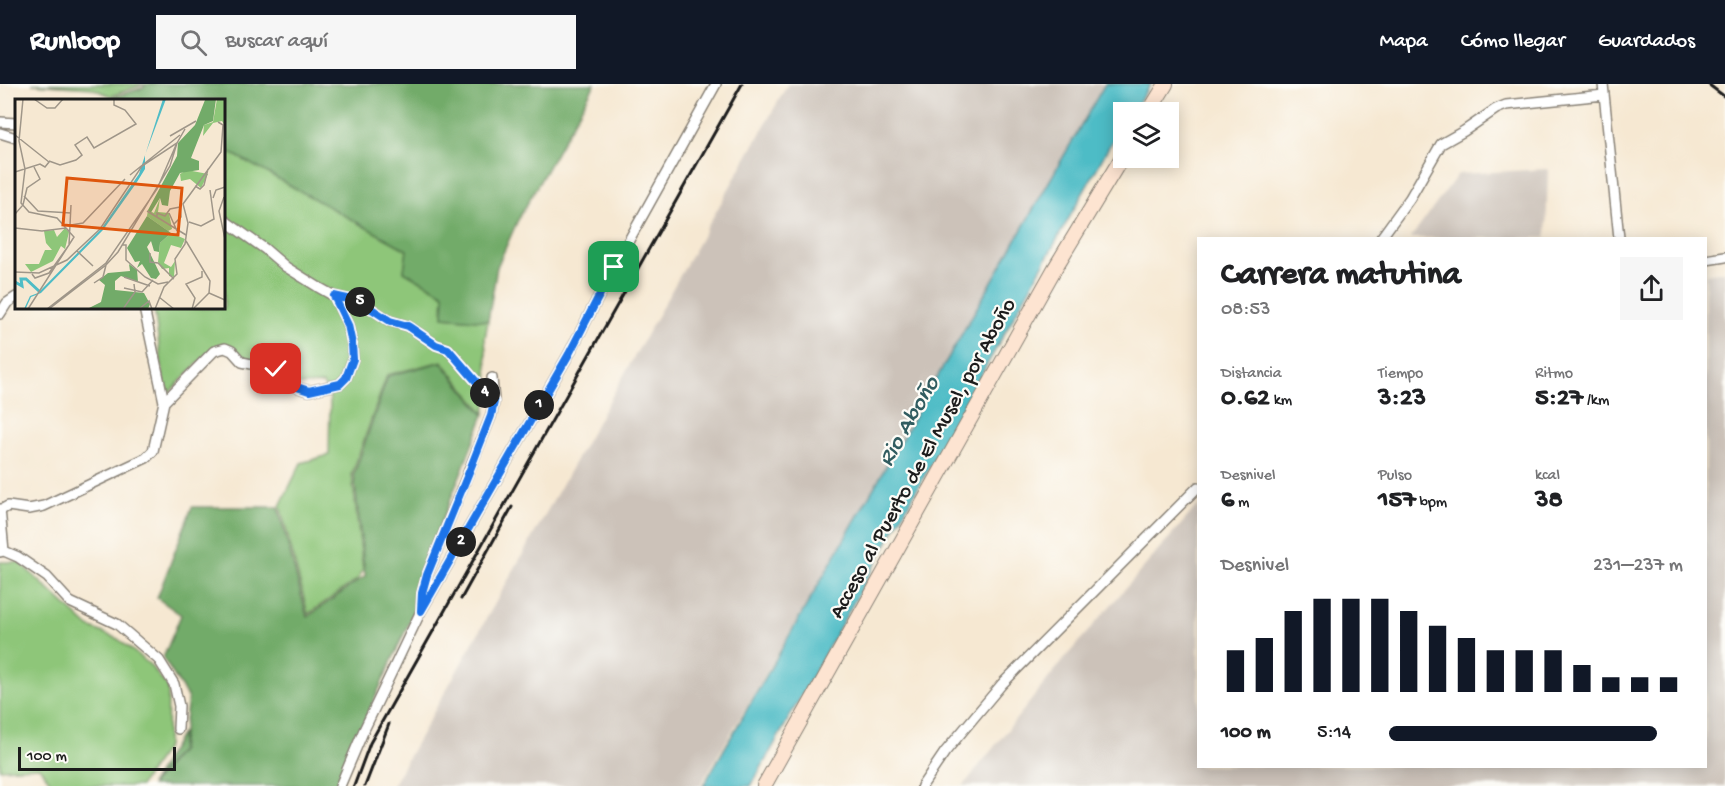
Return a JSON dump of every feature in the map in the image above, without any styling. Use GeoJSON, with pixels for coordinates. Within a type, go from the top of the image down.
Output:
{"type":"FeatureCollection","features":[{"type":"Feature","properties":{"kind":"street"},"geometry":{"type":"LineString","coordinates":[[340,786],[363,732],[421,611],[569,354],[614,267],[716,84]]}},
{"type":"Feature","properties":{"kind":"street"},"geometry":{"type":"LineString","coordinates":[[1155,102],[1166,84]]}},
{"type":"Feature","properties":{"kind":"street"},"geometry":{"type":"LineString","coordinates":[[1603,84],[1619,237]]}},
{"type":"Feature","properties":{"kind":"street"},"geometry":{"type":"LineString","coordinates":[[1382,237],[1410,198],[1441,144],[1506,105],[1604,95]]}},
{"type":"Feature","properties":{"kind":"street"},"geometry":{"type":"LineString","coordinates":[[0,122],[15,123]]}},
{"type":"Feature","properties":{"kind":"street"},"geometry":{"type":"LineString","coordinates":[[0,133],[15,138]]}},
{"type":"Feature","properties":{"kind":"street","name":"Acceso al Puerto de El Musel, por Aboño"},"geometry":{"type":"LineString","coordinates":[[764,786],[1055,268],[1116,168]]}},
{"type":"Feature","properties":{"kind":"street"},"geometry":{"type":"LineString","coordinates":[[225,221],[286,267],[334,296],[361,302],[390,321],[413,329],[436,345],[448,349],[494,402]]}},
{"type":"Feature","properties":{"kind":"street"},"geometry":{"type":"LineString","coordinates":[[1707,260],[1725,257]]}},
{"type":"Feature","properties":{"kind":"street"},"geometry":{"type":"LineString","coordinates":[[164,402],[214,351],[225,348],[232,351],[242,362],[264,365],[287,374],[294,386],[302,389],[317,390],[340,384],[346,378],[353,359],[352,344],[348,325],[334,296]]}},
{"type":"Feature","properties":{"kind":"street"},"geometry":{"type":"LineString","coordinates":[[0,314],[7,303],[15,298]]}},
{"type":"Feature","properties":{"kind":"street"},"geometry":{"type":"LineString","coordinates":[[144,309],[164,402],[153,451],[146,458],[44,507],[29,509],[9,506],[0,510],[2,551],[18,557],[47,577],[70,602],[117,624],[159,660],[174,684],[178,706],[178,729]]}},
{"type":"Feature","properties":{"kind":"street"},"geometry":{"type":"LineString","coordinates":[[421,611],[422,593],[427,575],[491,416],[494,402],[492,378]]}},
{"type":"Feature","properties":{"kind":"street"},"geometry":{"type":"LineString","coordinates":[[922,786],[945,752],[1002,684],[1197,488]]}},
{"type":"Feature","properties":{"kind":"shaded area"},"geometry":{"type":"Polygon","coordinates":[[[788,84],[1105,84],[902,440],[700,786],[392,786],[788,84]]]}},
{"type":"Feature","properties":{"kind":"shaded area"},"geometry":{"type":"Polygon","coordinates":[[[1548,169],[1546,237],[1412,237],[1458,174],[1548,169]]]}},
{"type":"Feature","properties":{"kind":"shaded area"},"geometry":{"type":"Polygon","coordinates":[[[1725,271],[1725,786],[963,786],[1064,659],[1197,506],[1197,768],[1707,768],[1707,274],[1725,271]]]}},
{"type":"Feature","properties":{"kind":"green space"},"geometry":{"type":"Polygon","coordinates":[[[32,84],[145,84],[111,96],[91,88],[32,84]]]}},
{"type":"Feature","properties":{"kind":"green space"},"geometry":{"type":"Polygon","coordinates":[[[147,84],[595,84],[517,222],[497,267],[488,321],[443,317],[444,294],[404,271],[407,250],[225,150],[225,99],[112,98],[142,88],[147,84]]]}},
{"type":"Feature","properties":{"kind":"green space"},"geometry":{"type":"Polygon","coordinates":[[[225,150],[407,250],[404,271],[444,294],[443,317],[488,321],[485,338],[488,383],[485,414],[442,361],[387,375],[352,474],[363,570],[358,579],[308,614],[280,506],[301,463],[329,455],[330,399],[323,384],[299,385],[280,366],[243,360],[230,345],[212,349],[170,392],[165,391],[154,309],[225,309],[225,150]]]}},
{"type":"Feature","properties":{"kind":"green space"},"geometry":{"type":"Polygon","coordinates":[[[441,362],[484,415],[419,579],[414,612],[351,751],[340,786],[151,786],[181,750],[188,698],[163,658],[181,615],[157,598],[192,507],[278,507],[307,617],[365,576],[354,474],[388,376],[441,362]]]}},
{"type":"Feature","properties":{"kind":"green space"},"geometry":{"type":"Polygon","coordinates":[[[0,562],[19,562],[89,627],[118,639],[149,664],[168,687],[167,747],[140,786],[54,786],[39,767],[0,769],[0,562]]]}},
{"type":"Feature","properties":{"kind":"green space"},"geometry":{"type":"Polygon","coordinates":[[[182,732],[180,750],[151,784],[182,732]]]}},
{"type":"Feature","properties":{"kind":"water"},"geometry":{"type":"Polygon","coordinates":[[[1105,84],[1151,84],[1139,102],[1113,102],[1113,140],[751,786],[703,786],[1105,84]]]}},
{"type":"Feature","properties":{"kind":"railway"},"geometry":{"type":"LineString","coordinates":[[354,786],[370,743],[742,84]]}},
{"type":"Feature","properties":{"kind":"railway"},"geometry":{"type":"LineString","coordinates":[[1708,84],[1725,97]]}},
{"type":"Feature","properties":{"kind":"railway"},"geometry":{"type":"LineString","coordinates":[[461,599],[512,507]]}},
{"type":"Feature","properties":{"kind":"railway"},"geometry":{"type":"LineString","coordinates":[[365,786],[389,724]]}},
{"type":"Feature","properties":{"kind":"route"},"geometry":{"type":"LineString","coordinates":[[276,369],[287,374],[294,386],[309,391],[340,384],[346,378],[353,359],[352,344],[348,325],[334,296],[348,298],[361,302],[390,321],[408,326],[436,345],[448,349],[494,402],[491,416],[427,575],[422,593],[421,611],[569,354],[614,267]]}},
{"type":"Feature","properties":{"kind":"water label","name":"Rio Aboño"},"geometry":{"type":"Point","coordinates":[910,422]}}]}
